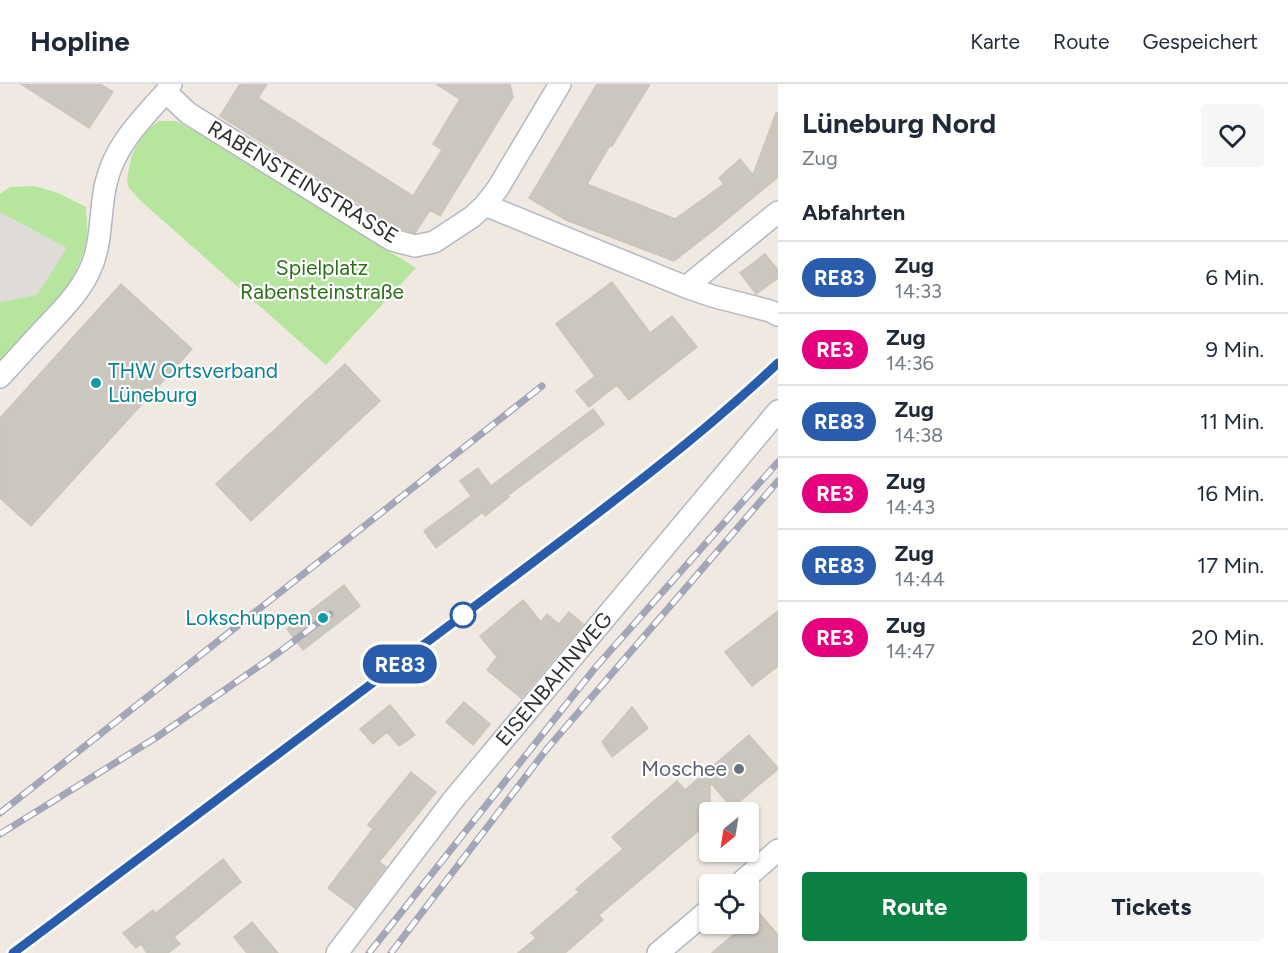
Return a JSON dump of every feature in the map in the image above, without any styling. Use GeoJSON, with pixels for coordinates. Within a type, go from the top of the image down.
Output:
{"type":"FeatureCollection","features":[{"type":"Feature","properties":{"kind":"street","name":"RABENSTEINSTRASSE"},"geometry":{"type":"LineString","coordinates":[[168,88],[188,113],[392,240],[415,246],[435,242],[472,218],[484,205],[498,188],[560,84]]}},
{"type":"Feature","properties":{"kind":"street"},"geometry":{"type":"LineString","coordinates":[[0,376],[65,306],[89,273],[98,250],[105,185],[112,163],[136,124],[168,88]]}},
{"type":"Feature","properties":{"kind":"street"},"geometry":{"type":"LineString","coordinates":[[484,205],[686,287],[778,315]]}},
{"type":"Feature","properties":{"kind":"street"},"geometry":{"type":"LineString","coordinates":[[686,287],[778,212]]}},
{"type":"Feature","properties":{"kind":"street","name":"EISENBAHNWEG"},"geometry":{"type":"LineString","coordinates":[[337,953],[453,800],[778,411]]}},
{"type":"Feature","properties":{"kind":"street"},"geometry":{"type":"LineString","coordinates":[[751,874],[778,850]]}},
{"type":"Feature","properties":{"kind":"street"},"geometry":{"type":"LineString","coordinates":[[658,953],[699,918]]}},
{"type":"Feature","properties":{"kind":"green space","name":"Spielplatz Rabensteinstraße"},"geometry":{"type":"Polygon","coordinates":[[[159,121],[176,121],[196,132],[416,268],[326,365],[129,188],[127,180],[132,155],[147,130],[159,121]]]}},
{"type":"Feature","properties":{"kind":"green space"},"geometry":{"type":"Polygon","coordinates":[[[35,186],[58,193],[86,207],[87,236],[76,272],[66,288],[54,304],[0,361],[0,194],[10,187],[35,186]]]}},
{"type":"Feature","properties":{"kind":"shaded area"},"geometry":{"type":"Polygon","coordinates":[[[0,212],[67,248],[37,295],[0,302],[0,212]]]}},
{"type":"Feature","properties":{"kind":"building"},"geometry":{"type":"Polygon","coordinates":[[[21,84],[100,84],[113,92],[89,128],[21,84]]]}},
{"type":"Feature","properties":{"kind":"building"},"geometry":{"type":"Polygon","coordinates":[[[240,84],[267,84],[258,98],[413,196],[442,150],[433,144],[460,99],[436,84],[510,84],[513,97],[440,216],[430,210],[415,233],[398,228],[220,116],[240,84]]]}},
{"type":"Feature","properties":{"kind":"building"},"geometry":{"type":"Polygon","coordinates":[[[597,84],[650,84],[587,184],[675,219],[724,184],[719,178],[740,159],[753,175],[776,113],[778,113],[778,177],[674,261],[566,220],[529,198],[597,84]]]}},
{"type":"Feature","properties":{"kind":"building"},"geometry":{"type":"Polygon","coordinates":[[[765,254],[778,270],[778,278],[756,294],[740,273],[765,254]]]}},
{"type":"Feature","properties":{"kind":"building"},"geometry":{"type":"Polygon","coordinates":[[[612,282],[650,333],[672,316],[697,347],[629,400],[617,385],[589,407],[576,391],[595,376],[556,324],[612,282]]]}},
{"type":"Feature","properties":{"kind":"building","name":"THW Ortsverband Lüneburg"},"geometry":{"type":"Polygon","coordinates":[[[121,284],[192,349],[31,526],[0,498],[0,418],[121,284]]]}},
{"type":"Feature","properties":{"kind":"building"},"geometry":{"type":"Polygon","coordinates":[[[345,364],[380,401],[251,521],[216,484],[345,364]]]}},
{"type":"Feature","properties":{"kind":"building"},"geometry":{"type":"Polygon","coordinates":[[[593,409],[604,424],[507,496],[509,497],[485,516],[483,512],[436,548],[424,531],[471,496],[460,481],[478,468],[491,486],[593,409]]]}},
{"type":"Feature","properties":{"kind":"building","name":"Lokschuppen"},"geometry":{"type":"Polygon","coordinates":[[[344,585],[360,606],[303,650],[287,629],[344,585]]]}},
{"type":"Feature","properties":{"kind":"building"},"geometry":{"type":"Polygon","coordinates":[[[523,600],[541,622],[547,614],[559,624],[569,612],[583,624],[521,698],[487,670],[497,657],[480,636],[523,600]]]}},
{"type":"Feature","properties":{"kind":"building"},"geometry":{"type":"Polygon","coordinates":[[[778,611],[778,666],[752,686],[725,652],[778,611]]]}},
{"type":"Feature","properties":{"kind":"building"},"geometry":{"type":"Polygon","coordinates":[[[464,702],[490,724],[473,745],[446,722],[464,702]]]}},
{"type":"Feature","properties":{"kind":"building"},"geometry":{"type":"Polygon","coordinates":[[[390,705],[415,735],[399,746],[387,732],[373,744],[360,729],[390,705]]]}},
{"type":"Feature","properties":{"kind":"building"},"geometry":{"type":"Polygon","coordinates":[[[632,707],[648,728],[612,757],[602,742],[632,707]]]}},
{"type":"Feature","properties":{"kind":"building"},"geometry":{"type":"Polygon","coordinates":[[[749,735],[778,768],[739,802],[727,802],[710,782],[710,802],[699,802],[699,830],[599,915],[603,920],[565,953],[518,953],[536,938],[531,933],[579,892],[576,889],[623,849],[612,837],[677,781],[685,790],[749,735]]]}},
{"type":"Feature","properties":{"kind":"building"},"geometry":{"type":"Polygon","coordinates":[[[411,772],[436,792],[379,862],[386,867],[355,908],[328,888],[373,829],[368,825],[411,772]]]}},
{"type":"Feature","properties":{"kind":"building"},"geometry":{"type":"Polygon","coordinates":[[[223,859],[241,882],[174,937],[180,944],[168,953],[147,953],[141,944],[136,948],[123,933],[153,910],[156,913],[223,859]]]}},
{"type":"Feature","properties":{"kind":"building"},"geometry":{"type":"Polygon","coordinates":[[[759,913],[778,935],[778,953],[712,953],[734,934],[759,934],[759,913]]]}},
{"type":"Feature","properties":{"kind":"building"},"geometry":{"type":"Polygon","coordinates":[[[252,922],[278,953],[247,953],[234,937],[252,922]]]}},
{"type":"Feature","properties":{"kind":"railway"},"geometry":{"type":"LineString","coordinates":[[13,953],[594,516],[706,427],[778,363]]}},
{"type":"Feature","properties":{"kind":"railway"},"geometry":{"type":"LineString","coordinates":[[0,813],[542,386]]}},
{"type":"Feature","properties":{"kind":"railway"},"geometry":{"type":"LineString","coordinates":[[369,953],[595,668],[778,462]]}},
{"type":"Feature","properties":{"kind":"railway"},"geometry":{"type":"LineString","coordinates":[[391,953],[546,750],[778,481]]}},
{"type":"Feature","properties":{"kind":"railway"},"geometry":{"type":"LineString","coordinates":[[0,834],[157,737],[330,614]]}},
{"type":"Feature","properties":{"kind":"train","name":"RE83"},"geometry":{"type":"LineString","coordinates":[[13,953],[290,748],[602,510],[718,417],[778,363]]}},
{"type":"Feature","properties":{"kind":"place","name":"THW Ortsverband Lüneburg"},"geometry":{"type":"Point","coordinates":[96,383]}},
{"type":"Feature","properties":{"kind":"place","name":"Lokschuppen"},"geometry":{"type":"Point","coordinates":[323,618]}},
{"type":"Feature","properties":{"kind":"place","name":"Moschee"},"geometry":{"type":"Point","coordinates":[739,769]}}]}
